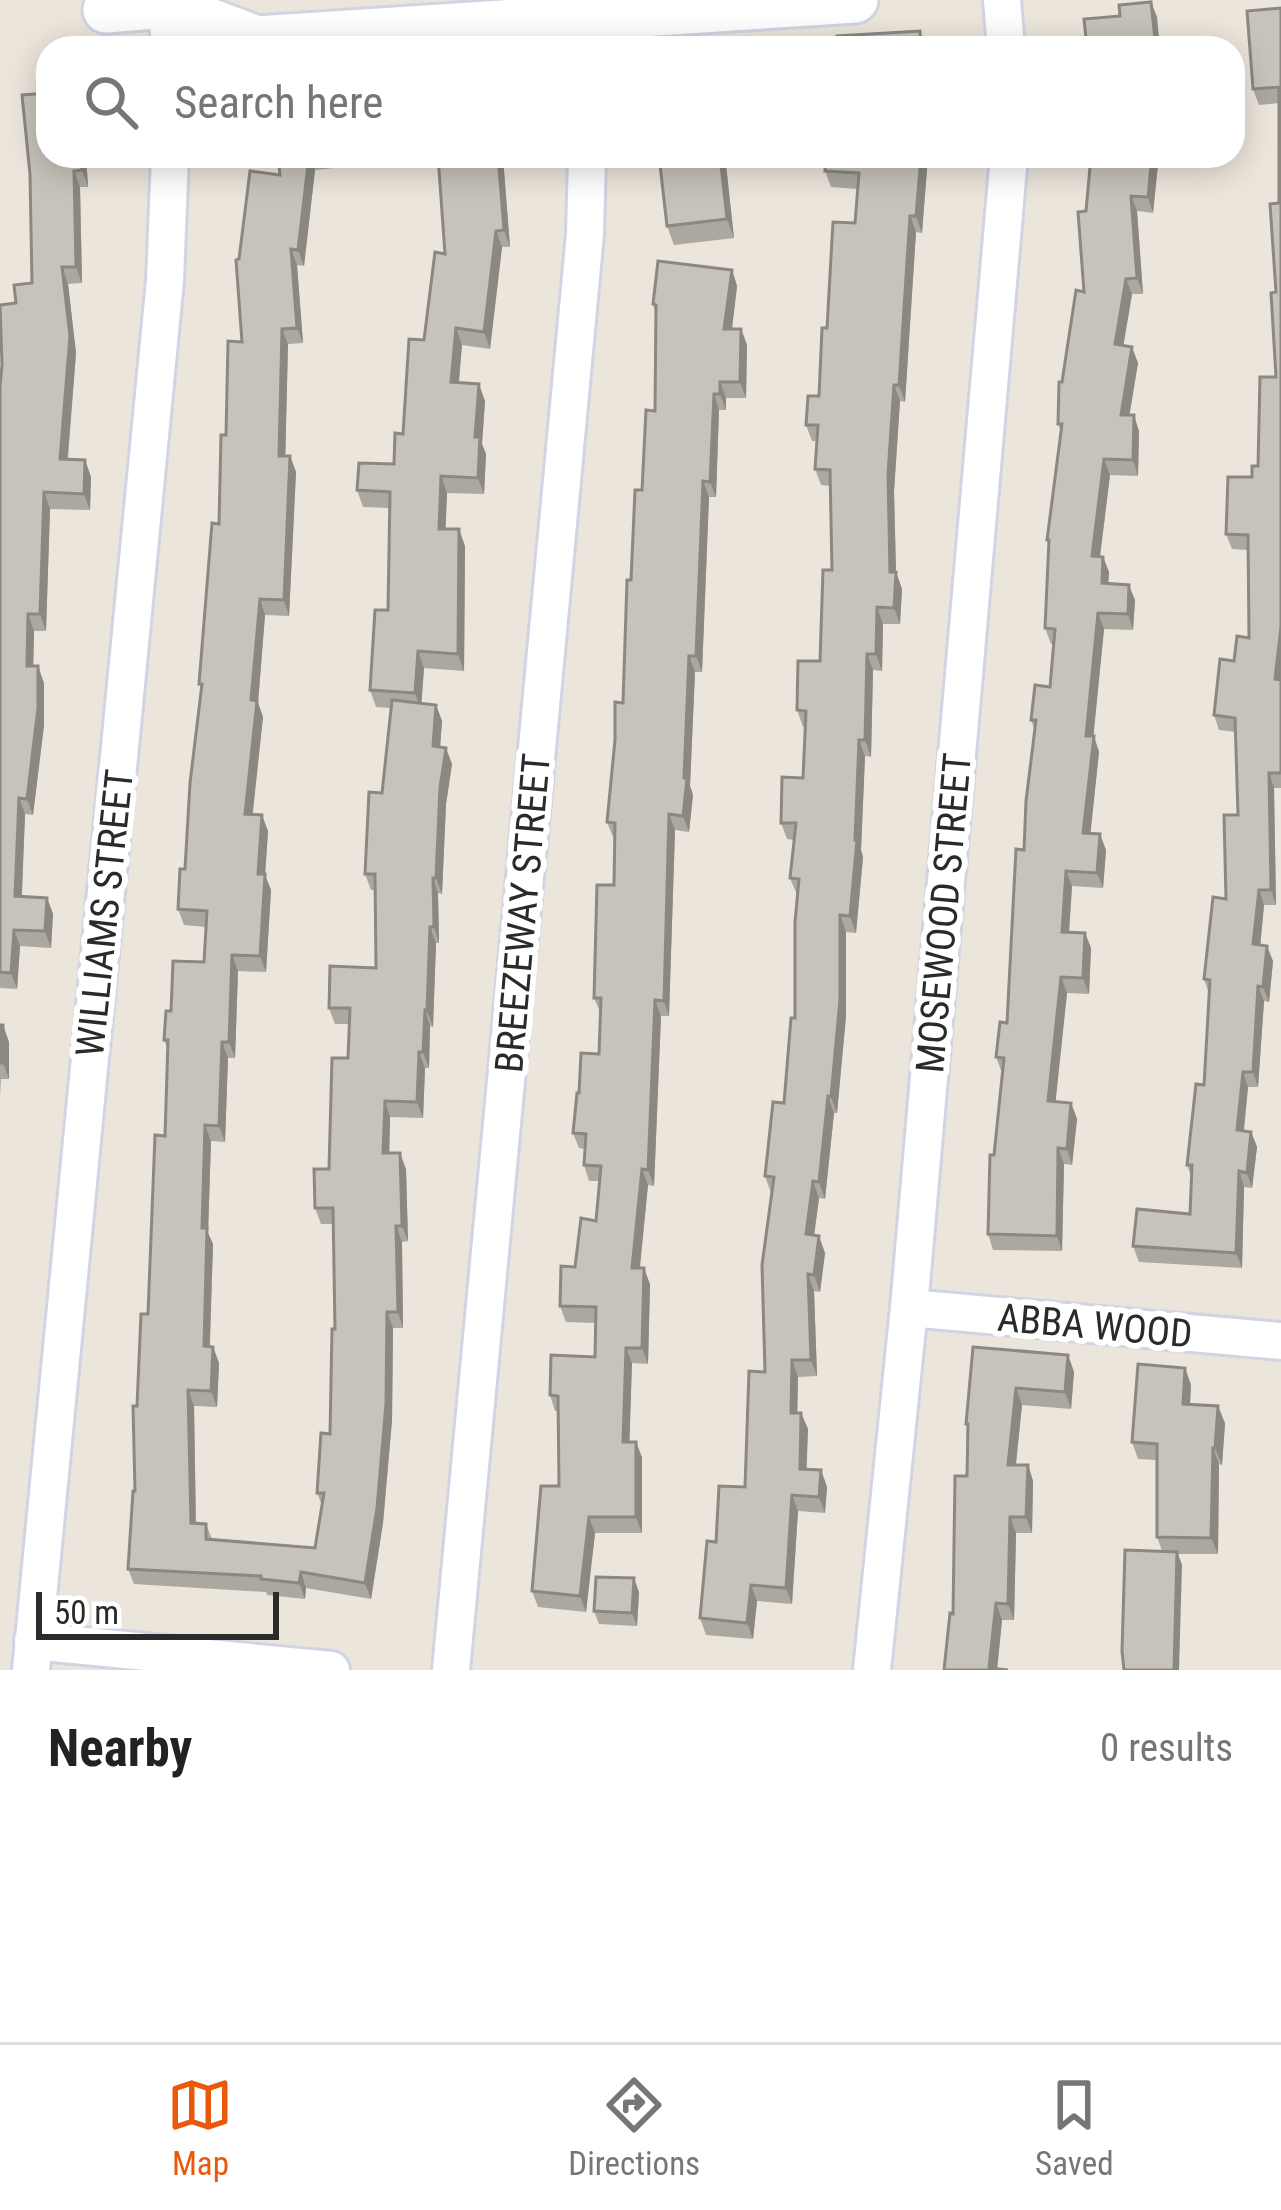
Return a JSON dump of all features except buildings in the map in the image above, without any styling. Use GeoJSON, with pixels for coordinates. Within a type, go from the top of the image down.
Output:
{"type":"FeatureCollection","features":[{"type":"Feature","properties":{"kind":"street"},"geometry":{"type":"LineString","coordinates":[[314,36],[586,22],[855,0]]}},
{"type":"Feature","properties":{"kind":"street"},"geometry":{"type":"LineString","coordinates":[[1001,0],[1005,36]]}},
{"type":"Feature","properties":{"kind":"street"},"geometry":{"type":"LineString","coordinates":[[106,10],[171,18],[244,36]]}},
{"type":"Feature","properties":{"kind":"street","name":"WILLIAMS STREET"},"geometry":{"type":"LineString","coordinates":[[32,1656],[165,280],[170,168]]}},
{"type":"Feature","properties":{"kind":"street","name":"BREEZEWAY STREET"},"geometry":{"type":"LineString","coordinates":[[451,1670],[586,234],[587,168]]}},
{"type":"Feature","properties":{"kind":"street","name":"MOSEWOOD STREET"},"geometry":{"type":"LineString","coordinates":[[872,1670],[909,1308],[1008,168]]}},
{"type":"Feature","properties":{"kind":"street","name":"ABBA WOOD"},"geometry":{"type":"LineString","coordinates":[[909,1308],[1281,1341]]}},
{"type":"Feature","properties":{"kind":"street"},"geometry":{"type":"LineString","coordinates":[[32,1656],[331,1670]]}}]}
